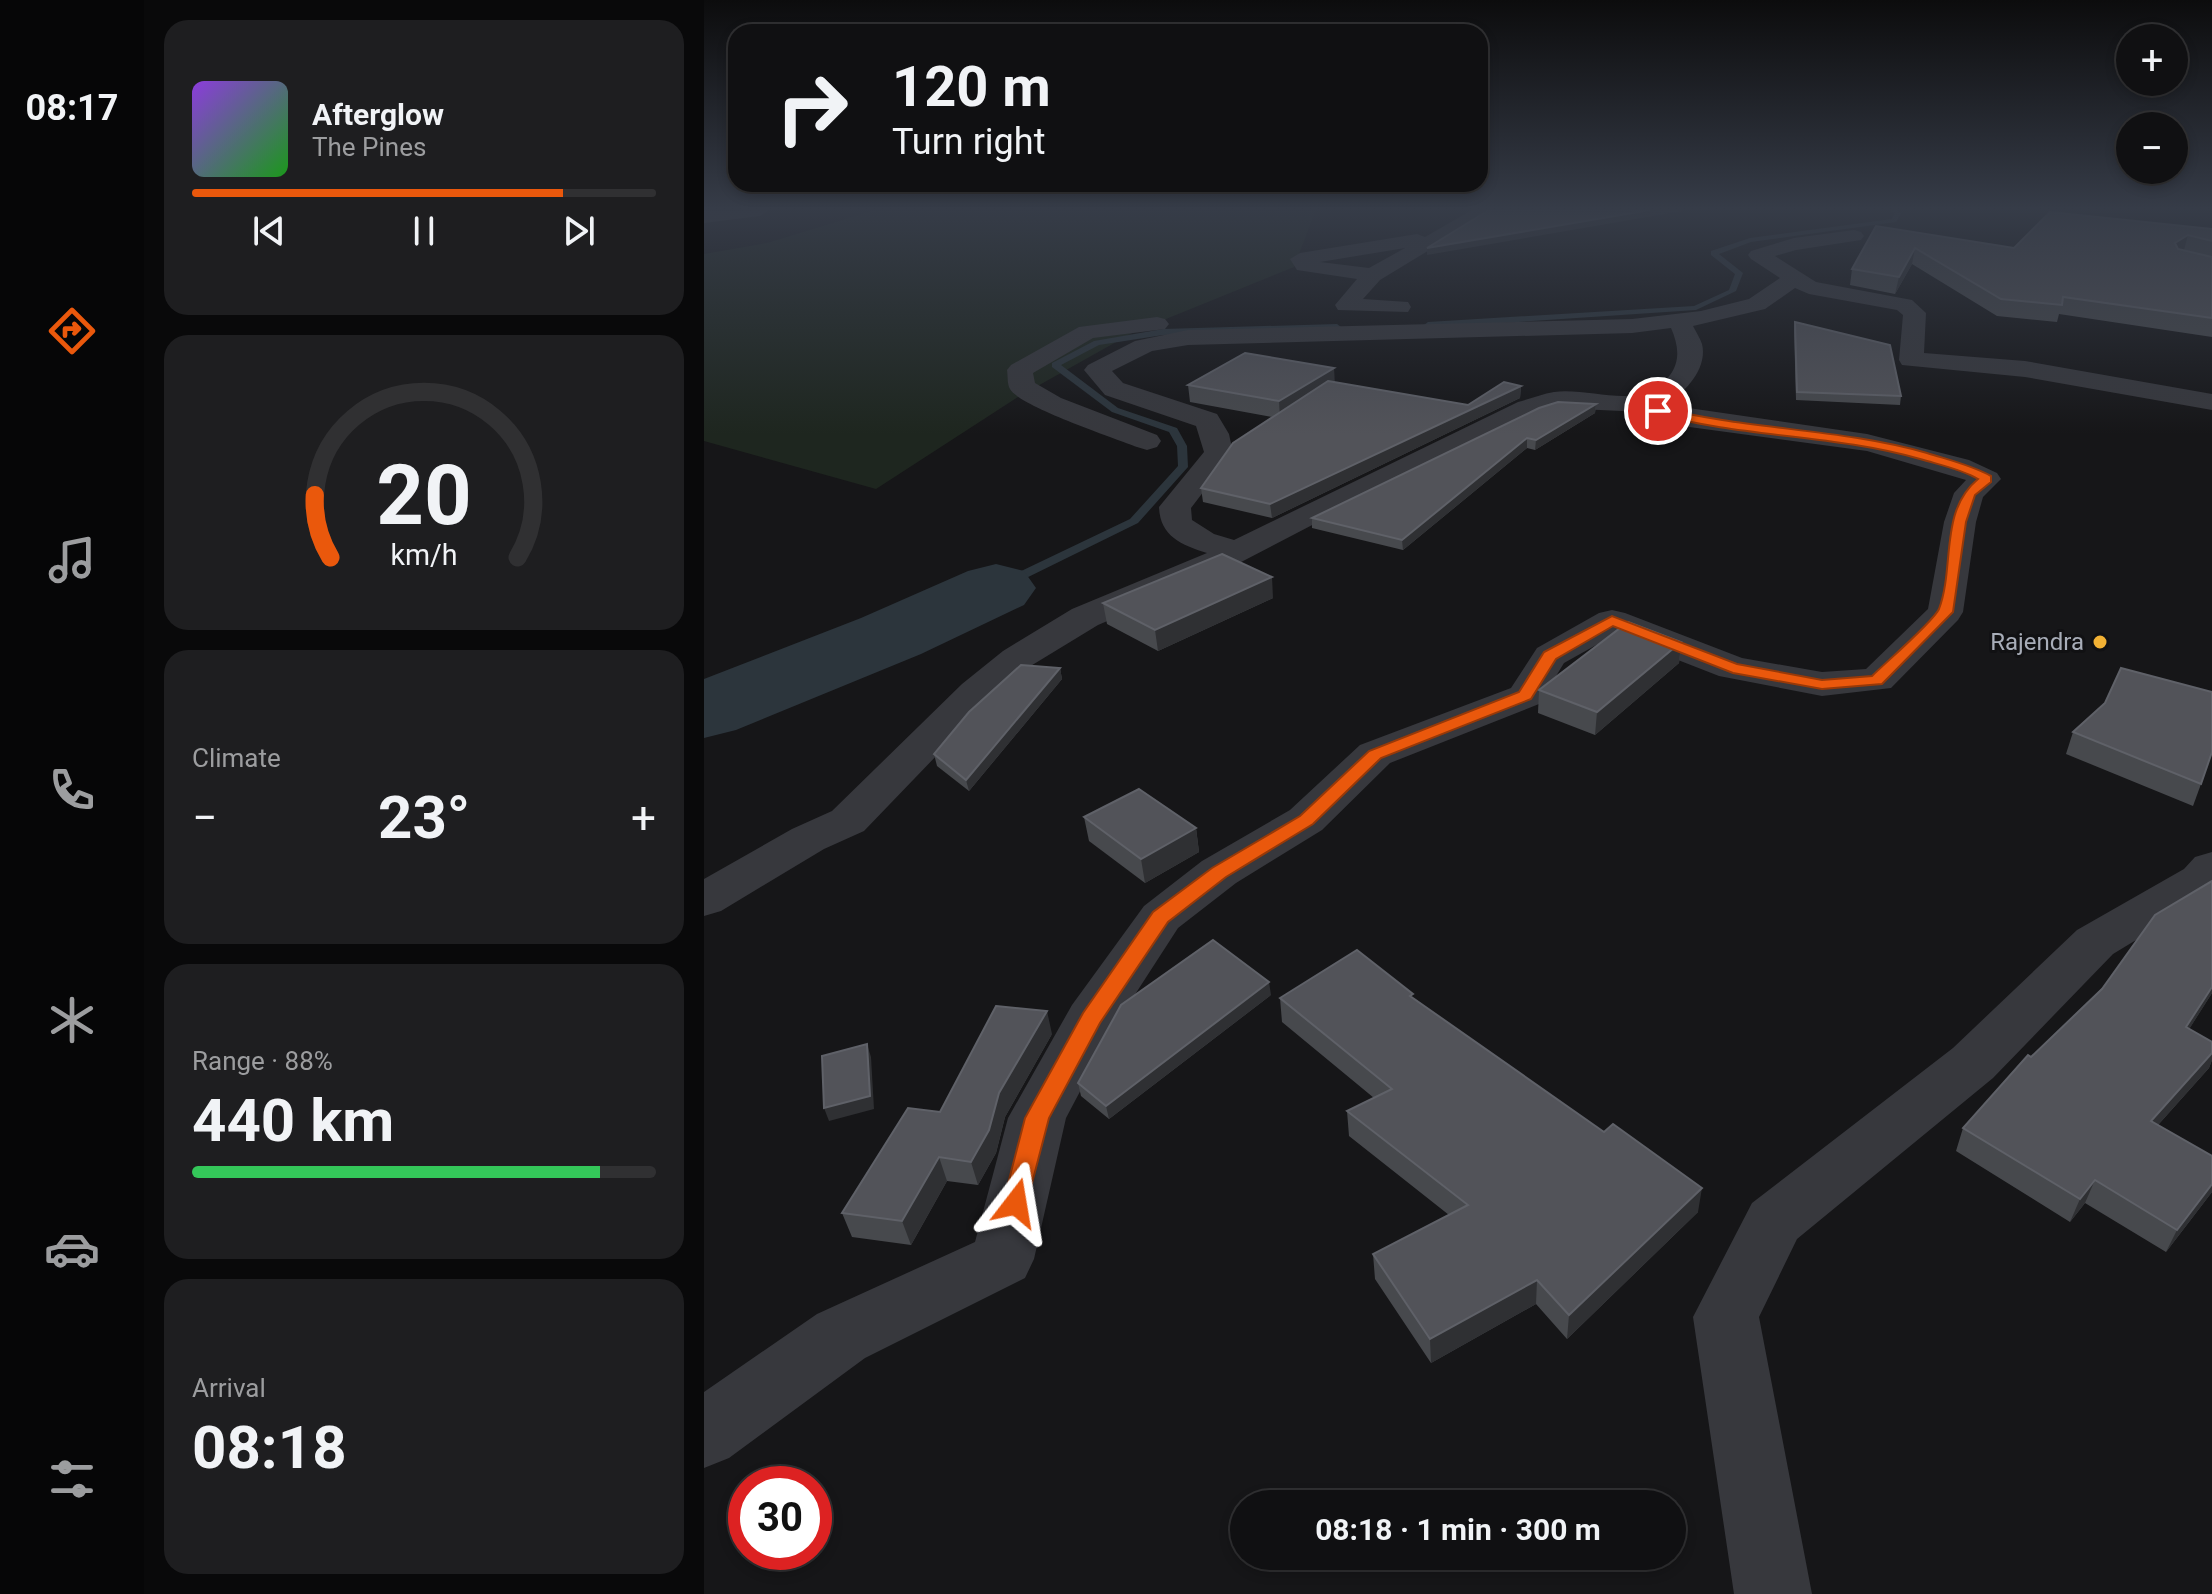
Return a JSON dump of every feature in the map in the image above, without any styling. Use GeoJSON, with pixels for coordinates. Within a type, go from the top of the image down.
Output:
{"type":"FeatureCollection","features":[{"type":"Feature","properties":{"kind":"street"},"geometry":{"type":"LineString","coordinates":[[1147,441],[1052,404],[1022,387],[1020,370],[1087,332],[1200,320],[1336,314],[1364,284]]}},
{"type":"Feature","properties":{"kind":"street"},"geometry":{"type":"LineString","coordinates":[[1236,551],[1202,541],[1176,524],[1175,507],[1219,453],[1215,434],[1207,420],[1114,389],[1097,370],[1127,349],[1169,338],[1701,318],[1757,304],[1785,284]]}},
{"type":"Feature","properties":{"kind":"street"},"geometry":{"type":"LineString","coordinates":[[1804,284],[1904,305],[1915,313],[1911,360],[1959,360],[2212,402]]}},
{"type":"Feature","properties":{"kind":"street"},"geometry":{"type":"LineString","coordinates":[[1346,305],[1430,308],[1532,322]]}},
{"type":"Feature","properties":{"kind":"street"},"geometry":{"type":"LineString","coordinates":[[704,900],[808,839],[848,821],[976,692],[1016,659],[1085,617],[1236,551],[1528,408],[1556,400],[1640,405],[1669,392],[1685,373],[1691,347],[1679,320]]}},
{"type":"Feature","properties":{"kind":"street"},"geometry":{"type":"LineString","coordinates":[[704,1434],[841,1336],[1002,1259],[1037,1118],[1091,1019],[1161,917],[1219,872],[1306,820],[1375,754],[1525,696],[1550,656],[1612,621],[1733,668],[1822,684],[1877,680],[1945,612],[1960,522],[1969,493],[1986,479],[1971,470],[1906,451],[1834,436],[1682,418],[1658,411],[1647,402]]}},
{"type":"Feature","properties":{"kind":"street"},"geometry":{"type":"LineString","coordinates":[[1773,1594],[1726,1317],[1774,1221],[1973,1063],[2095,942],[2208,876]]}},
{"type":"Feature","properties":{"kind":"shaded area"},"geometry":{"type":"Polygon","coordinates":[[[704,284],[1251,284],[1134,332],[1018,397],[876,489],[704,441],[704,284]]]}},
{"type":"Feature","properties":{"kind":"building"},"geometry":{"type":"Polygon","coordinates":[[[1976,284],[2212,284],[2212,318],[2063,297],[2062,305],[2001,299],[1976,284]]]}},
{"type":"Feature","properties":{"kind":"building"},"geometry":{"type":"Polygon","coordinates":[[[1795,322],[1890,345],[1901,396],[1797,392],[1795,322]]]}},
{"type":"Feature","properties":{"kind":"building"},"geometry":{"type":"Polygon","coordinates":[[[1245,353],[1334,368],[1279,401],[1188,385],[1245,353]]]}},
{"type":"Feature","properties":{"kind":"building"},"geometry":{"type":"Polygon","coordinates":[[[1328,381],[1468,405],[1504,382],[1521,386],[1270,504],[1201,488],[1233,443],[1328,381]]]}},
{"type":"Feature","properties":{"kind":"building"},"geometry":{"type":"Polygon","coordinates":[[[1558,402],[1596,404],[1536,440],[1527,438],[1402,540],[1312,518],[1539,408],[1558,402]]]}},
{"type":"Feature","properties":{"kind":"building"},"geometry":{"type":"Polygon","coordinates":[[[1222,554],[1272,577],[1155,630],[1103,603],[1222,554]]]}},
{"type":"Feature","properties":{"kind":"building"},"geometry":{"type":"Polygon","coordinates":[[[1628,622],[1681,642],[1597,712],[1539,690],[1628,622]]]}},
{"type":"Feature","properties":{"kind":"building"},"geometry":{"type":"Polygon","coordinates":[[[1021,665],[1060,668],[966,780],[934,754],[969,712],[1021,665]]]}},
{"type":"Feature","properties":{"kind":"building"},"geometry":{"type":"Polygon","coordinates":[[[2121,668],[2212,692],[2212,752],[2201,784],[2073,732],[2105,703],[2121,668]]]}},
{"type":"Feature","properties":{"kind":"building"},"geometry":{"type":"Polygon","coordinates":[[[1139,789],[1196,828],[1141,859],[1084,817],[1139,789]]]}},
{"type":"Feature","properties":{"kind":"building"},"geometry":{"type":"Polygon","coordinates":[[[2212,881],[2212,987],[2186,1027],[2212,1042],[2212,1053],[2151,1121],[2212,1156],[2212,1184],[2177,1230],[2095,1180],[2080,1199],[1963,1128],[2028,1055],[2031,1057],[2102,989],[2155,915],[2212,881]]]}},
{"type":"Feature","properties":{"kind":"building"},"geometry":{"type":"Polygon","coordinates":[[[1213,940],[1269,982],[1106,1106],[1078,1083],[1121,1005],[1213,940]]]}},
{"type":"Feature","properties":{"kind":"building"},"geometry":{"type":"Polygon","coordinates":[[[1357,950],[1413,994],[1410,996],[1604,1132],[1613,1124],[1702,1188],[1569,1315],[1537,1280],[1430,1339],[1373,1254],[1468,1205],[1347,1111],[1392,1089],[1280,998],[1357,950]]]}},
{"type":"Feature","properties":{"kind":"building"},"geometry":{"type":"Polygon","coordinates":[[[996,1006],[1047,1011],[999,1093],[989,1130],[971,1162],[939,1157],[902,1221],[842,1213],[908,1108],[940,1112],[996,1006]]]}},
{"type":"Feature","properties":{"kind":"building"},"geometry":{"type":"Polygon","coordinates":[[[867,1044],[870,1096],[824,1108],[822,1056],[867,1044]]]}},
{"type":"Feature","properties":{"kind":"waterway"},"geometry":{"type":"LineString","coordinates":[[1428,325],[1696,308],[1732,291],[1735,284]]}},
{"type":"Feature","properties":{"kind":"waterway"},"geometry":{"type":"LineString","coordinates":[[996,588],[1134,521],[1183,467],[1182,446],[1173,430],[1115,410],[1055,365],[1097,343],[1163,332],[1337,327]]}},
{"type":"Feature","properties":{"kind":"waterway"},"geometry":{"type":"LineString","coordinates":[[704,711],[891,636],[996,588]]}},
{"type":"Feature","properties":{"kind":"place","name":"Rajendra"},"geometry":{"type":"Point","coordinates":[2100,642]}},
{"type":"Feature","properties":{"kind":"route"},"geometry":{"type":"LineString","coordinates":[[1016,1203],[1037,1118],[1091,1019],[1161,917],[1219,872],[1306,820],[1375,754],[1525,696],[1550,656],[1612,621],[1733,668],[1822,684],[1877,680],[1945,612],[1960,522],[1969,493],[1986,479],[1971,470],[1906,451],[1834,436],[1682,418],[1658,411]]}}]}
